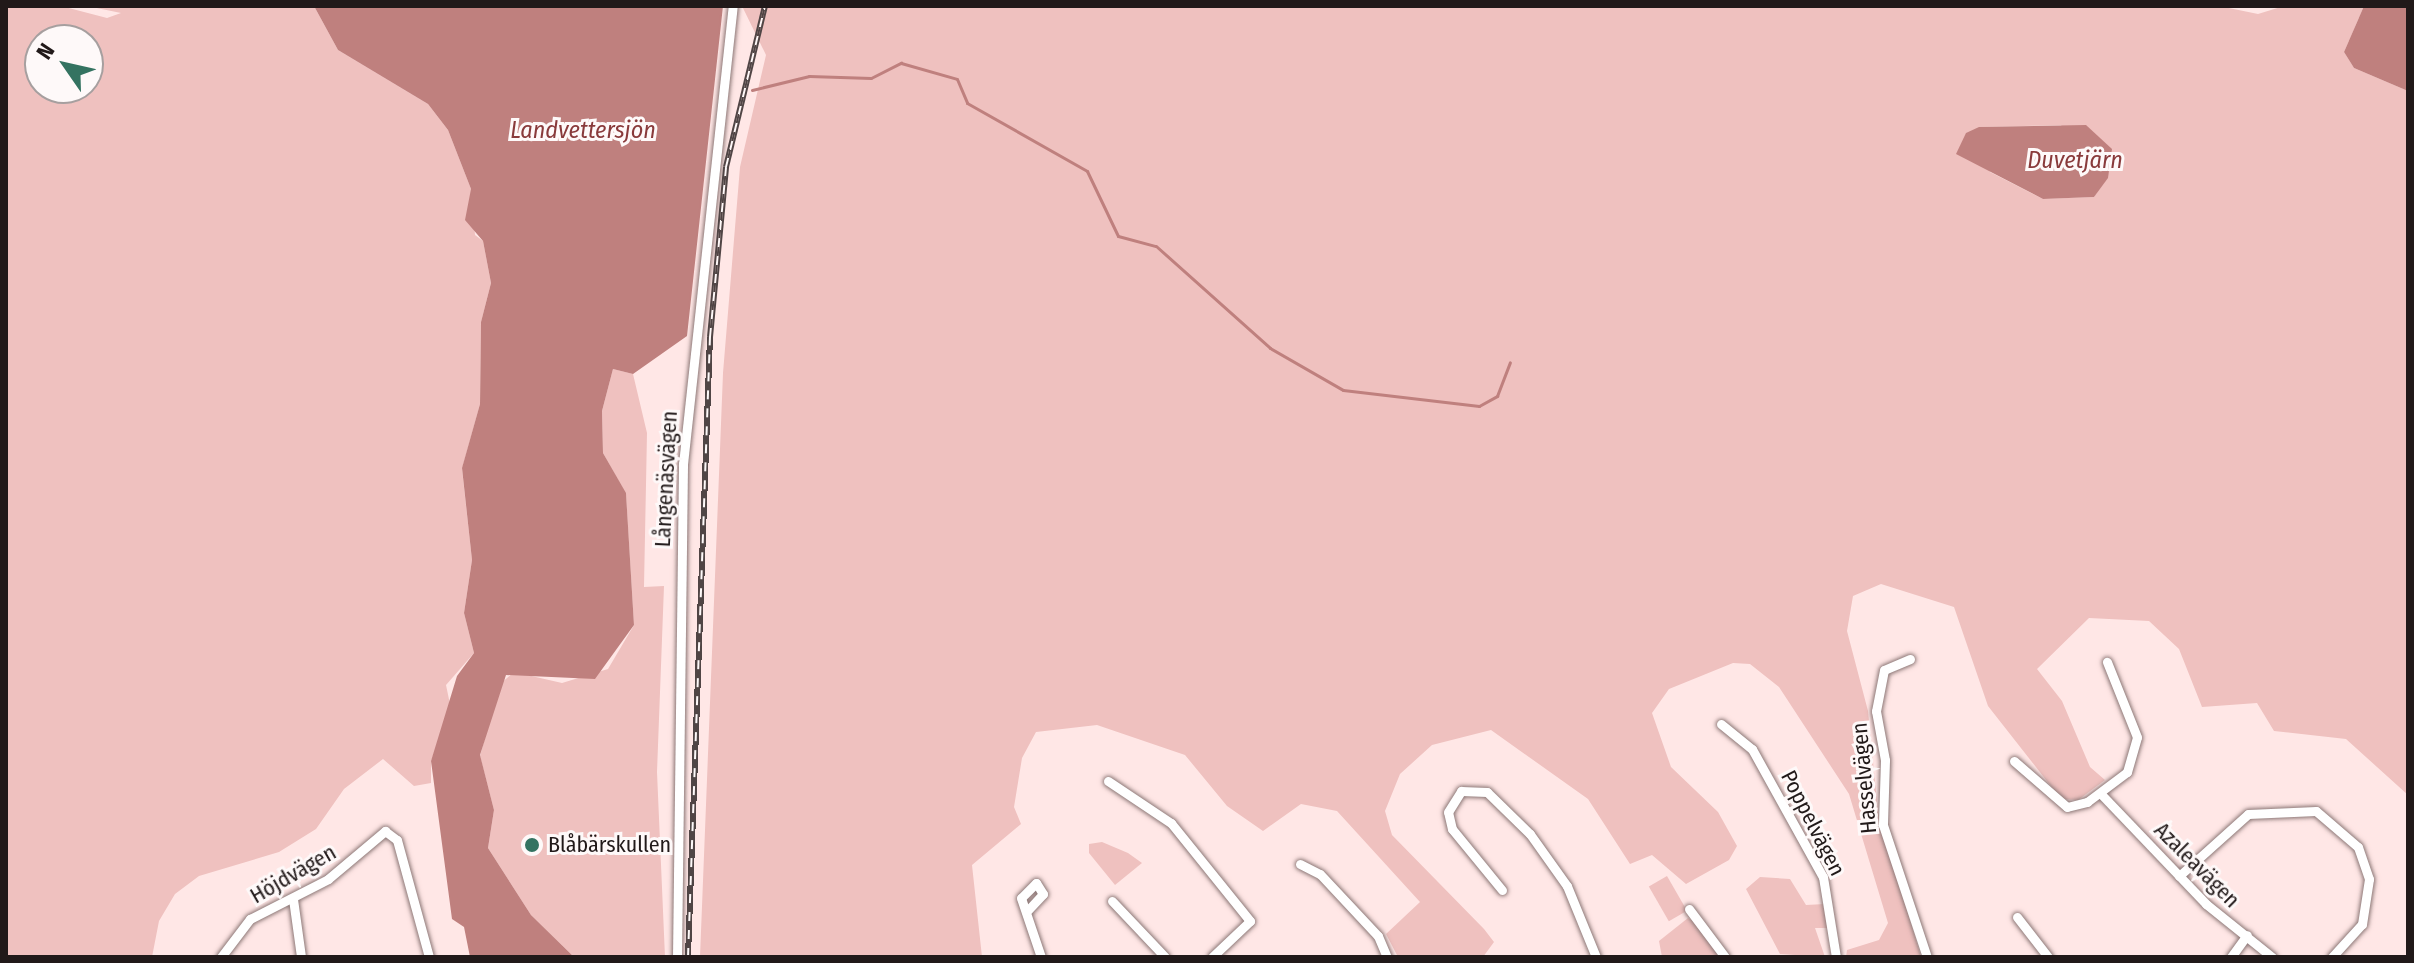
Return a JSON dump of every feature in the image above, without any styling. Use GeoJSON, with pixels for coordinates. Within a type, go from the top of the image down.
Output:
{"type":"FeatureCollection","features":[{"type":"Feature","properties":{"kind":"street","name":"Långenäsvägen"},"geometry":{"type":"LineString","coordinates":[[677,957],[683,464],[733,6]]}},
{"type":"Feature","properties":{"kind":"street","name":"Hasselvägen"},"geometry":{"type":"LineString","coordinates":[[1910,659],[1884,670],[1876,711],[1885,760],[1883,825],[1927,957]]}},
{"type":"Feature","properties":{"kind":"street"},"geometry":{"type":"LineString","coordinates":[[2014,761],[2058,804],[2076,806],[2101,794],[2127,772],[2138,748],[2107,662]]}},
{"type":"Feature","properties":{"kind":"street","name":"Poppelvägen"},"geometry":{"type":"LineString","coordinates":[[1721,724],[1752,749],[1823,877],[1836,957]]}},
{"type":"Feature","properties":{"kind":"street"},"geometry":{"type":"LineString","coordinates":[[1108,781],[1171,823],[1250,921],[1212,957]]}},
{"type":"Feature","properties":{"kind":"street"},"geometry":{"type":"LineString","coordinates":[[1502,890],[1452,829],[1448,812],[1461,791],[1487,792],[1530,834],[1567,886],[1596,957]]}},
{"type":"Feature","properties":{"kind":"street","name":"Azaleavägen"},"geometry":{"type":"LineString","coordinates":[[2101,794],[2179,876],[2272,957]]}},
{"type":"Feature","properties":{"kind":"street"},"geometry":{"type":"LineString","coordinates":[[2179,876],[2248,814],[2316,811],[2358,847],[2369,879],[2362,924],[2332,957]]}},
{"type":"Feature","properties":{"kind":"street","name":"Höjdvägen"},"geometry":{"type":"LineString","coordinates":[[221,957],[242,925],[337,873],[379,833],[391,833],[429,957]]}},
{"type":"Feature","properties":{"kind":"street"},"geometry":{"type":"LineString","coordinates":[[1300,864],[1351,907],[1387,957]]}},
{"type":"Feature","properties":{"kind":"street"},"geometry":{"type":"LineString","coordinates":[[293,899],[301,957]]}},
{"type":"Feature","properties":{"kind":"street"},"geometry":{"type":"LineString","coordinates":[[1112,901],[1165,957]]}},
{"type":"Feature","properties":{"kind":"street"},"geometry":{"type":"LineString","coordinates":[[1689,909],[1725,957]]}},
{"type":"Feature","properties":{"kind":"street"},"geometry":{"type":"LineString","coordinates":[[1028,910],[1041,957]]}},
{"type":"Feature","properties":{"kind":"street"},"geometry":{"type":"LineString","coordinates":[[2017,917],[2048,957]]}},
{"type":"Feature","properties":{"kind":"street"},"geometry":{"type":"LineString","coordinates":[[2231,957],[2247,935]]}},
{"type":"Feature","properties":{"kind":"shaded area"},"geometry":{"type":"Polygon","coordinates":[[[6,6],[61,6],[107,18],[121,13],[87,6],[314,6],[338,50],[428,104],[448,130],[471,189],[475,235],[483,241],[491,283],[481,322],[480,404],[462,469],[472,560],[464,613],[474,653],[446,685],[451,709],[431,761],[431,783],[414,786],[383,759],[344,789],[316,829],[279,852],[199,876],[175,894],[159,921],[152,957],[6,957],[6,6]]]}},
{"type":"Feature","properties":{"kind":"shaded area"},"geometry":{"type":"Polygon","coordinates":[[[742,6],[2219,6],[2258,14],[2284,6],[2364,6],[2344,52],[2354,68],[2408,91],[2408,795],[2346,739],[2274,731],[2257,703],[2202,707],[2179,649],[2149,621],[2089,618],[2037,669],[2062,701],[2090,767],[2105,780],[2078,800],[2061,799],[1988,706],[1954,607],[1881,584],[1853,596],[1847,631],[1868,711],[1878,812],[1921,957],[1846,957],[1847,950],[1879,940],[1888,923],[1849,794],[1779,687],[1750,664],[1733,663],[1669,689],[1652,713],[1671,767],[1718,812],[1737,846],[1729,860],[1686,884],[1652,855],[1630,864],[1588,799],[1491,730],[1432,745],[1400,774],[1385,811],[1392,835],[1494,942],[1483,957],[1398,957],[1386,934],[1420,902],[1337,811],[1301,804],[1263,831],[1227,806],[1185,755],[1097,725],[1036,732],[1022,758],[1014,807],[1021,824],[972,865],[982,957],[700,957],[723,373],[740,167],[766,55],[742,6]],[[2061,125],[1979,127],[1990,172],[2043,199],[2094,197],[2100,187],[2061,125]]]}},
{"type":"Feature","properties":{"kind":"shaded area"},"geometry":{"type":"Polygon","coordinates":[[[613,369],[633,374],[647,433],[644,587],[664,586],[657,772],[665,957],[574,957],[531,915],[488,848],[494,810],[480,756],[500,684],[514,672],[562,683],[608,669],[634,625],[626,494],[603,453],[602,411],[613,369]]]}},
{"type":"Feature","properties":{"kind":"shaded area"},"geometry":{"type":"Polygon","coordinates":[[[1102,842],[1142,863],[1115,885],[1089,853],[1089,844],[1102,842]]]}},
{"type":"Feature","properties":{"kind":"shaded area"},"geometry":{"type":"Polygon","coordinates":[[[1667,876],[1687,911],[1669,921],[1649,887],[1667,876]]]}},
{"type":"Feature","properties":{"kind":"shaded area"},"geometry":{"type":"Polygon","coordinates":[[[1760,877],[1790,879],[1806,905],[1825,904],[1828,928],[1815,928],[1825,957],[1780,954],[1746,889],[1760,877]]]}},
{"type":"Feature","properties":{"kind":"shaded area"},"geometry":{"type":"Polygon","coordinates":[[[1688,918],[1699,925],[1721,957],[1662,957],[1659,941],[1688,918]]]}},
{"type":"Feature","properties":{"kind":"water","name":"Landvettersjön"},"geometry":{"type":"Polygon","coordinates":[[[314,6],[723,6],[687,336],[633,374],[613,369],[602,411],[603,453],[626,493],[634,625],[595,679],[506,675],[480,755],[494,810],[488,848],[531,915],[574,957],[470,957],[464,927],[452,919],[431,761],[457,676],[474,653],[464,613],[472,560],[462,468],[480,404],[481,322],[491,283],[483,241],[465,220],[471,189],[448,130],[428,104],[338,50],[314,6]]]}},
{"type":"Feature","properties":{"kind":"water"},"geometry":{"type":"Polygon","coordinates":[[[2364,6],[2408,6],[2408,91],[2354,68],[2344,52],[2364,6]]]}},
{"type":"Feature","properties":{"kind":"water","name":"Duvetjärn"},"geometry":{"type":"Polygon","coordinates":[[[2086,125],[2112,149],[2108,178],[2094,197],[2043,199],[1956,154],[1966,133],[1979,127],[2086,125]]]}},
{"type":"Feature","properties":{"kind":"waterway"},"geometry":{"type":"LineString","coordinates":[[752,90],[809,76],[871,78],[901,63],[957,79],[967,103],[1087,171],[1118,236],[1156,246],[1270,348],[1343,390],[1479,406],[1497,396],[1510,362]]}},
{"type":"Feature","properties":{"kind":"railway"},"geometry":{"type":"LineString","coordinates":[[688,957],[710,337],[726,167],[765,6]]}},
{"type":"Feature","properties":{"kind":"place","name":"Blåbärskullen"},"geometry":{"type":"Point","coordinates":[532,845]}}]}
